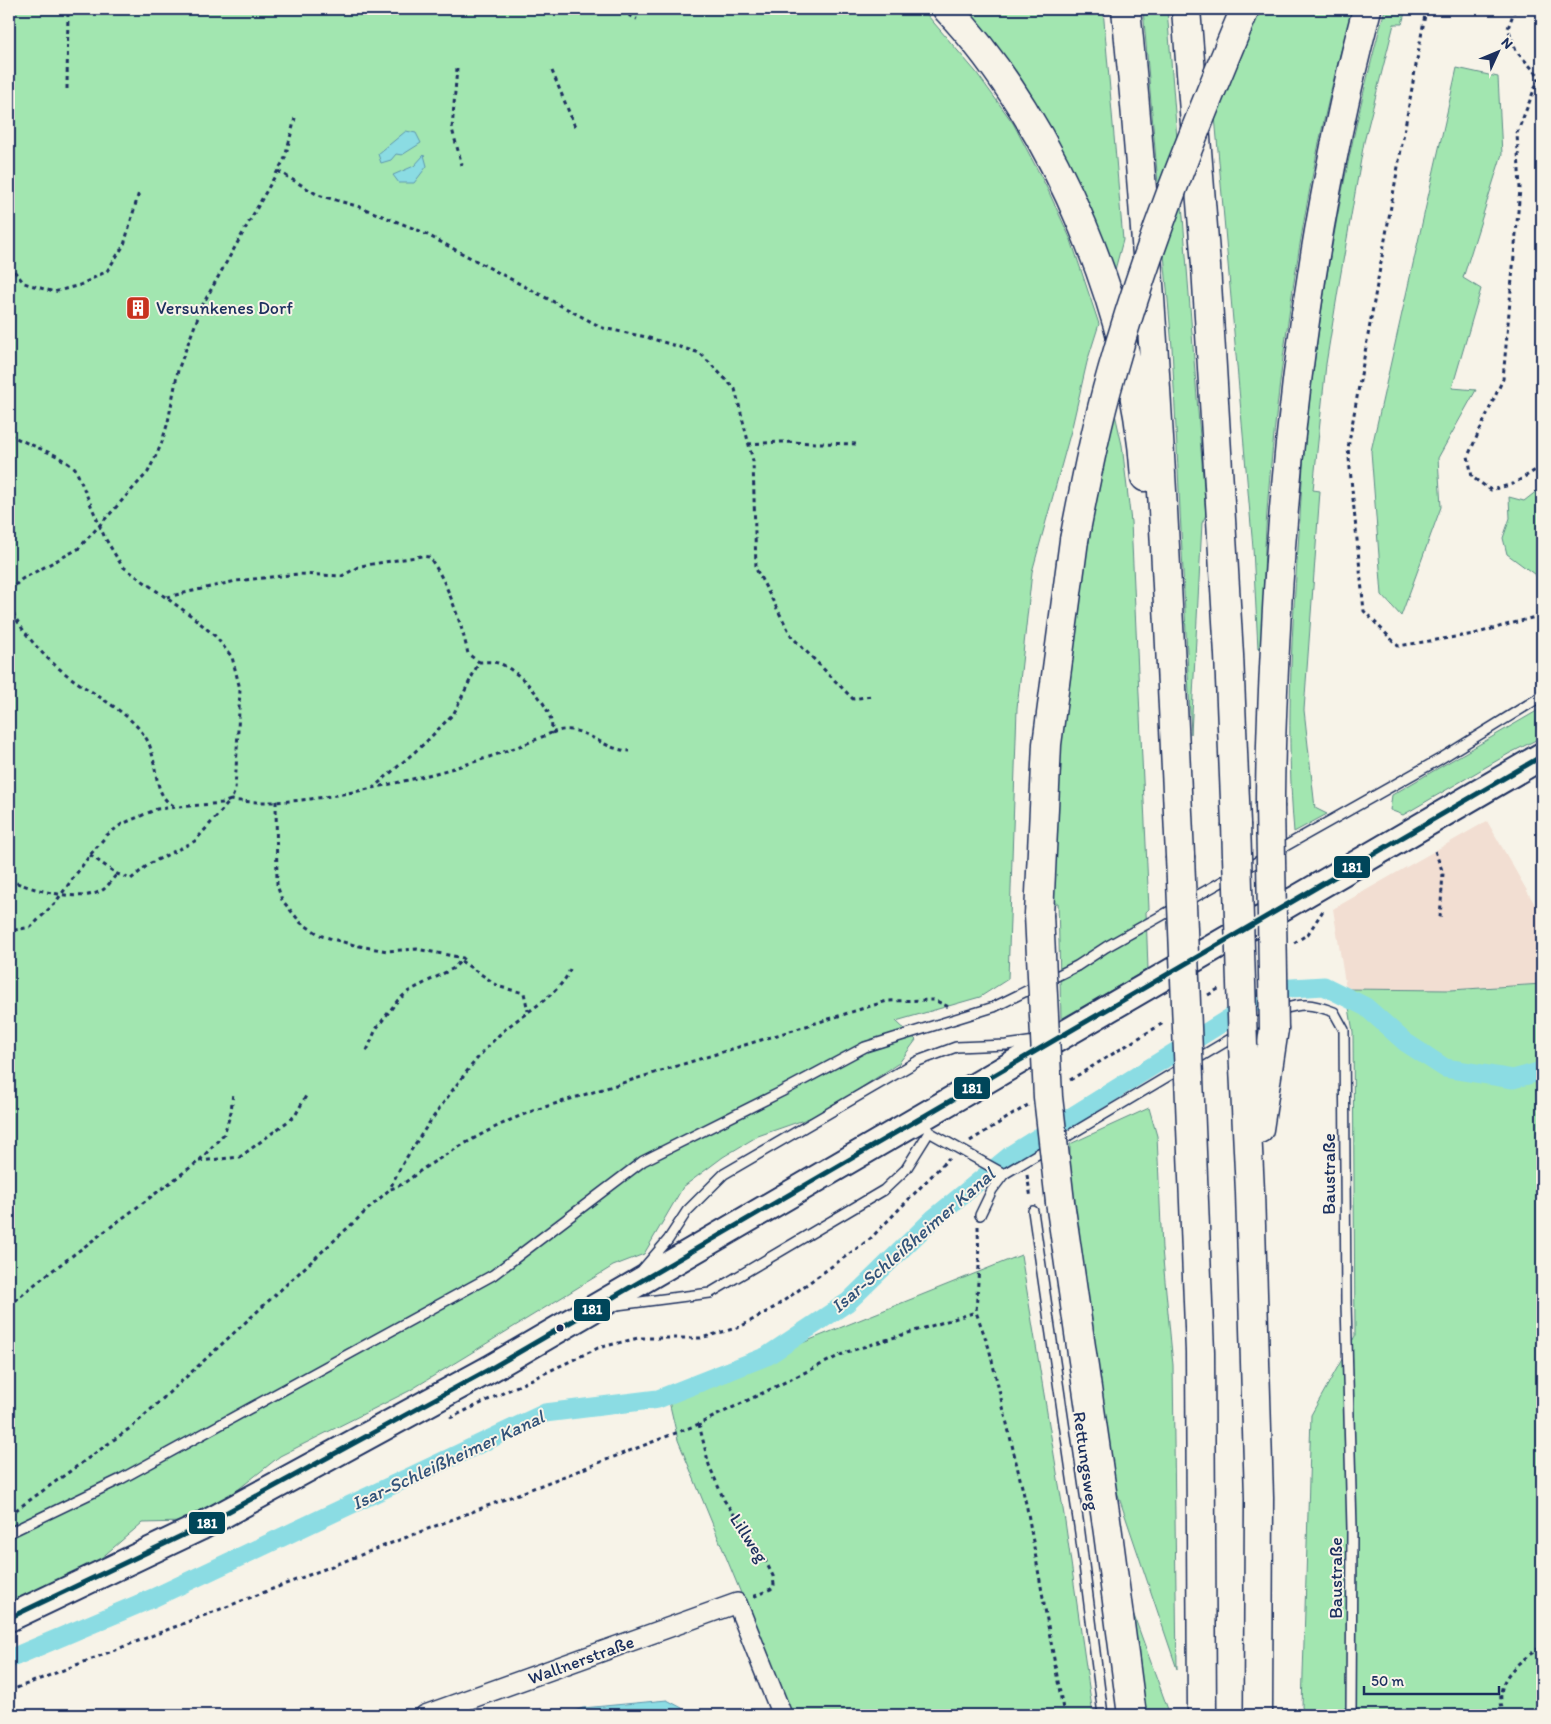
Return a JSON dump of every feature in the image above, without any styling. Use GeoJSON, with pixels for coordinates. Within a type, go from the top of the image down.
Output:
{"type":"FeatureCollection","features":[{"type":"Feature","properties":{"kind":"highway"},"geometry":{"type":"LineString","coordinates":[[947,9],[1000,75],[1029,120],[1053,161],[1092,248],[1130,375],[1144,465],[1151,571],[1168,606]]}},
{"type":"Feature","properties":{"kind":"highway"},"geometry":{"type":"LineString","coordinates":[[1126,9],[1142,166],[1154,326],[1180,856],[1200,1352],[1202,1715]]}},
{"type":"Feature","properties":{"kind":"highway"},"geometry":{"type":"LineString","coordinates":[[1186,9],[1206,266],[1227,615],[1236,824],[1259,1498],[1258,1715]]}},
{"type":"Feature","properties":{"kind":"highway"},"geometry":{"type":"LineString","coordinates":[[1132,1715],[1108,1533],[1060,1202],[1048,1097],[1039,915],[1046,744],[1074,540],[1109,380],[1162,212],[1245,9]]}},
{"type":"Feature","properties":{"kind":"highway"},"geometry":{"type":"LineString","coordinates":[[1250,1192],[1274,1029],[1270,805],[1274,650],[1284,503],[1297,369],[1345,91],[1367,9]]}},
{"type":"Feature","properties":{"kind":"main road"},"geometry":{"type":"LineString","coordinates":[[9,1618],[200,1527],[364,1439],[622,1292],[926,1124],[1060,1037],[1542,756]]}},
{"type":"Feature","properties":{"kind":"street","name":"Wallnerstraße"},"geometry":{"type":"LineString","coordinates":[[425,1715],[737,1603]]}},
{"type":"Feature","properties":{"kind":"street"},"geometry":{"type":"LineString","coordinates":[[737,1603],[782,1715]]}},
{"type":"Feature","properties":{"kind":"lane"},"geometry":{"type":"LineString","coordinates":[[9,1533],[121,1479],[493,1275],[643,1161],[866,1047],[956,1017],[994,1007],[1077,966],[1106,947],[1440,759],[1542,696]]}},
{"type":"Feature","properties":{"kind":"lane","name":"Baustraße"},"geometry":{"type":"LineString","coordinates":[[980,1215],[1001,1173],[1025,1162],[1278,1010],[1301,1004],[1314,1004],[1334,1012],[1344,1030],[1346,1303],[1352,1529],[1352,1715]]}},
{"type":"Feature","properties":{"kind":"lane"},"geometry":{"type":"LineString","coordinates":[[622,1292],[668,1240],[687,1211],[724,1174],[918,1061],[956,1047],[1006,1045],[1060,1037]]}},
{"type":"Feature","properties":{"kind":"lane"},"geometry":{"type":"LineString","coordinates":[[594,1308],[710,1293],[884,1190],[906,1169],[926,1124],[972,1156],[1001,1173]]}},
{"type":"Feature","properties":{"kind":"lane","name":"Rettungsweg"},"geometry":{"type":"LineString","coordinates":[[1032,1211],[1079,1524],[1103,1715]]}},
{"type":"Feature","properties":{"kind":"path"},"geometry":{"type":"LineString","coordinates":[[67,89],[68,9]]}},
{"type":"Feature","properties":{"kind":"path"},"geometry":{"type":"LineString","coordinates":[[614,9],[637,20]]}},
{"type":"Feature","properties":{"kind":"path"},"geometry":{"type":"LineString","coordinates":[[1426,9],[1348,448],[1364,612],[1398,646],[1474,634],[1542,615]]}},
{"type":"Feature","properties":{"kind":"path"},"geometry":{"type":"LineString","coordinates":[[1516,9],[1508,28],[1516,51],[1538,76]]}},
{"type":"Feature","properties":{"kind":"path"},"geometry":{"type":"LineString","coordinates":[[457,68],[452,130],[462,165]]}},
{"type":"Feature","properties":{"kind":"path"},"geometry":{"type":"LineString","coordinates":[[1542,70],[1517,132],[1520,189],[1503,379],[1468,456],[1472,476],[1491,490],[1513,484],[1542,466]]}},
{"type":"Feature","properties":{"kind":"path"},"geometry":{"type":"LineString","coordinates":[[552,71],[576,130]]}},
{"type":"Feature","properties":{"kind":"path"},"geometry":{"type":"LineString","coordinates":[[9,591],[22,579],[78,549],[148,472],[161,446],[168,422],[178,370],[203,304],[285,158],[295,118]]}},
{"type":"Feature","properties":{"kind":"path"},"geometry":{"type":"LineString","coordinates":[[278,170],[318,195],[360,208],[420,231],[603,328],[646,337],[700,353],[734,389],[753,461],[756,569],[792,637],[853,700],[870,696]]}},
{"type":"Feature","properties":{"kind":"path"},"geometry":{"type":"LineString","coordinates":[[9,265],[24,283],[54,292],[80,285],[107,271],[124,245],[139,192]]}},
{"type":"Feature","properties":{"kind":"path"},"geometry":{"type":"LineString","coordinates":[[9,435],[57,456],[75,468],[112,552],[122,566],[166,597],[215,636],[232,657],[240,689],[235,791],[232,800],[195,842],[149,864],[131,879],[117,874],[90,855]]}},
{"type":"Feature","properties":{"kind":"path"},"geometry":{"type":"LineString","coordinates":[[748,444],[782,442],[857,444]]}},
{"type":"Feature","properties":{"kind":"path"},"geometry":{"type":"LineString","coordinates":[[166,597],[236,581],[298,574],[342,576],[360,566],[422,556],[429,558],[444,581],[464,637],[468,654],[478,662],[497,662],[524,680],[544,705],[552,724],[551,733]]}},
{"type":"Feature","properties":{"kind":"path"},"geometry":{"type":"LineString","coordinates":[[9,606],[32,641],[50,660],[123,715],[145,737],[155,758],[161,794],[167,803],[174,806]]}},
{"type":"Feature","properties":{"kind":"path"},"geometry":{"type":"LineString","coordinates":[[373,788],[425,743],[454,714],[478,662]]}},
{"type":"Feature","properties":{"kind":"path"},"geometry":{"type":"LineString","coordinates":[[9,931],[31,926],[62,895],[90,855],[107,835],[122,824],[157,809],[222,803],[232,800],[306,801],[373,788],[412,780],[518,748],[562,729],[574,728],[596,741],[630,751]]}},
{"type":"Feature","properties":{"kind":"path"},"geometry":{"type":"LineString","coordinates":[[276,801],[277,885],[282,900],[301,923],[316,933],[340,942],[383,950],[420,950],[447,956],[460,956],[462,958],[461,961],[500,987],[524,993],[528,1012]]}},
{"type":"Feature","properties":{"kind":"path"},"geometry":{"type":"LineString","coordinates":[[1435,851],[1443,874],[1440,918]]}},
{"type":"Feature","properties":{"kind":"path"},"geometry":{"type":"LineString","coordinates":[[9,880],[62,895],[88,894],[103,889],[117,874]]}},
{"type":"Feature","properties":{"kind":"path"},"geometry":{"type":"LineString","coordinates":[[366,1054],[376,1029],[403,995],[439,974],[444,974],[461,961]]}},
{"type":"Feature","properties":{"kind":"path"},"geometry":{"type":"LineString","coordinates":[[9,1515],[133,1426],[390,1189],[416,1142],[458,1082],[502,1032],[553,992],[568,977],[570,969]]}},
{"type":"Feature","properties":{"kind":"path"},"geometry":{"type":"LineString","coordinates":[[390,1189],[400,1187],[424,1168],[467,1142],[521,1115],[887,1000],[934,1000],[952,1008],[956,1017]]}},
{"type":"Feature","properties":{"kind":"path"},"geometry":{"type":"LineString","coordinates":[[9,1306],[41,1279],[199,1162],[224,1134],[231,1112],[233,1092]]}},
{"type":"Feature","properties":{"kind":"path"},"geometry":{"type":"LineString","coordinates":[[199,1162],[240,1157],[294,1116],[307,1094]]}},
{"type":"Feature","properties":{"kind":"path"},"geometry":{"type":"LineString","coordinates":[[1025,1162],[1032,1211]]}},
{"type":"Feature","properties":{"kind":"path"},"geometry":{"type":"LineString","coordinates":[[980,1215],[978,1228],[980,1266],[976,1312],[989,1348],[1027,1508],[1064,1715]]}},
{"type":"Feature","properties":{"kind":"path"},"geometry":{"type":"LineString","coordinates":[[9,1691],[699,1424],[847,1352],[976,1312]]}},
{"type":"Feature","properties":{"kind":"path","name":"Lillweg"},"geometry":{"type":"LineString","coordinates":[[699,1424],[709,1464],[724,1500],[763,1556],[773,1576],[774,1585],[771,1590],[737,1603]]}},
{"type":"Feature","properties":{"kind":"path"},"geometry":{"type":"LineString","coordinates":[[1504,1715],[1500,1698],[1506,1677],[1520,1662],[1542,1646]]}},
{"type":"Feature","properties":{"kind":"shaded area"},"geometry":{"type":"Polygon","coordinates":[[[1487,821],[1542,917],[1542,984],[1451,990],[1346,989],[1333,909],[1487,821]]]}},
{"type":"Feature","properties":{"kind":"green space"},"geometry":{"type":"Polygon","coordinates":[[[9,9],[922,9],[976,72],[1013,123],[1047,188],[1071,240],[1099,324],[1087,362],[1072,427],[1032,572],[1017,708],[1008,979],[980,997],[896,1021],[916,1040],[899,1063],[821,1114],[758,1136],[723,1157],[683,1187],[644,1254],[613,1266],[409,1391],[280,1456],[235,1492],[186,1522],[142,1523],[99,1560],[9,1605],[9,9]]]}},
{"type":"Feature","properties":{"kind":"green space"},"geometry":{"type":"Polygon","coordinates":[[[955,9],[1103,9],[1123,240],[1111,285],[955,9]]]}},
{"type":"Feature","properties":{"kind":"green space"},"geometry":{"type":"Polygon","coordinates":[[[1143,9],[1167,9],[1206,515],[1202,523],[1191,734],[1172,347],[1143,9]]]}},
{"type":"Feature","properties":{"kind":"green space"},"geometry":{"type":"Polygon","coordinates":[[[1260,9],[1353,9],[1330,95],[1311,182],[1283,358],[1274,430],[1265,540],[1265,649],[1258,649],[1253,548],[1215,116],[1260,9]]]}},
{"type":"Feature","properties":{"kind":"green space"},"geometry":{"type":"Polygon","coordinates":[[[1385,9],[1406,9],[1402,24],[1394,24],[1364,142],[1326,364],[1313,490],[1320,491],[1304,710],[1315,808],[1327,814],[1294,832],[1290,761],[1290,690],[1295,583],[1307,423],[1320,319],[1338,214],[1359,111],[1385,9]]]}},
{"type":"Feature","properties":{"kind":"green space"},"geometry":{"type":"Polygon","coordinates":[[[1457,68],[1498,77],[1502,154],[1463,278],[1481,289],[1452,388],[1476,390],[1438,458],[1441,507],[1401,616],[1382,595],[1371,451],[1457,68]]]}},
{"type":"Feature","properties":{"kind":"green space"},"geometry":{"type":"Polygon","coordinates":[[[1115,414],[1122,445],[1131,522],[1149,909],[1146,912],[1148,969],[1061,1019],[1058,903],[1050,904],[1051,837],[1068,643],[1099,480],[1115,414]]]}},
{"type":"Feature","properties":{"kind":"green space"},"geometry":{"type":"Polygon","coordinates":[[[1542,487],[1542,580],[1507,554],[1503,538],[1510,518],[1509,497],[1524,501],[1542,487]]]}},
{"type":"Feature","properties":{"kind":"green space"},"geometry":{"type":"Polygon","coordinates":[[[1542,708],[1542,737],[1510,753],[1403,815],[1390,810],[1392,795],[1542,708]]]}},
{"type":"Feature","properties":{"kind":"green space"},"geometry":{"type":"Polygon","coordinates":[[[1542,984],[1542,1715],[1305,1715],[1302,1707],[1311,1415],[1355,1336],[1353,1032],[1346,989],[1451,990],[1542,984]]]}},
{"type":"Feature","properties":{"kind":"green space"},"geometry":{"type":"Polygon","coordinates":[[[1149,1108],[1157,1136],[1162,1249],[1173,1365],[1177,1669],[1111,1474],[1070,1200],[1070,1144],[1149,1108]]]}},
{"type":"Feature","properties":{"kind":"green space"},"geometry":{"type":"Polygon","coordinates":[[[1021,1255],[1065,1521],[1093,1715],[791,1715],[678,1440],[668,1397],[1021,1255]]]}},
{"type":"Feature","properties":{"kind":"green space"},"geometry":{"type":"Polygon","coordinates":[[[1128,1599],[1170,1715],[1142,1715],[1128,1599]]]}},
{"type":"Feature","properties":{"kind":"water"},"geometry":{"type":"Polygon","coordinates":[[[406,131],[416,133],[421,143],[402,155],[396,154],[391,160],[381,163],[378,154],[406,131]]]}},
{"type":"Feature","properties":{"kind":"water"},"geometry":{"type":"Polygon","coordinates":[[[424,155],[427,166],[414,183],[399,183],[393,175],[414,166],[424,155]]]}},
{"type":"Feature","properties":{"kind":"water"},"geometry":{"type":"Polygon","coordinates":[[[667,1700],[682,1708],[686,1715],[563,1715],[583,1708],[667,1700]]]}},
{"type":"Feature","properties":{"kind":"waterway","name":"Isar-Schleißheimer Kanal"},"geometry":{"type":"LineString","coordinates":[[9,1659],[153,1598],[545,1413],[658,1399],[767,1356],[848,1302],[934,1218],[1012,1154],[1276,989],[1324,986],[1366,1007],[1405,1042],[1445,1068],[1513,1079],[1542,1071]]}},
{"type":"Feature","properties":{"kind":"transit line","name":"181"},"geometry":{"type":"LineString","coordinates":[[9,1618],[200,1527],[490,1369],[1542,756]]}},
{"type":"Feature","properties":{"kind":"place","name":"Versunkenes Dorf"},"geometry":{"type":"Point","coordinates":[138,308]}}]}
